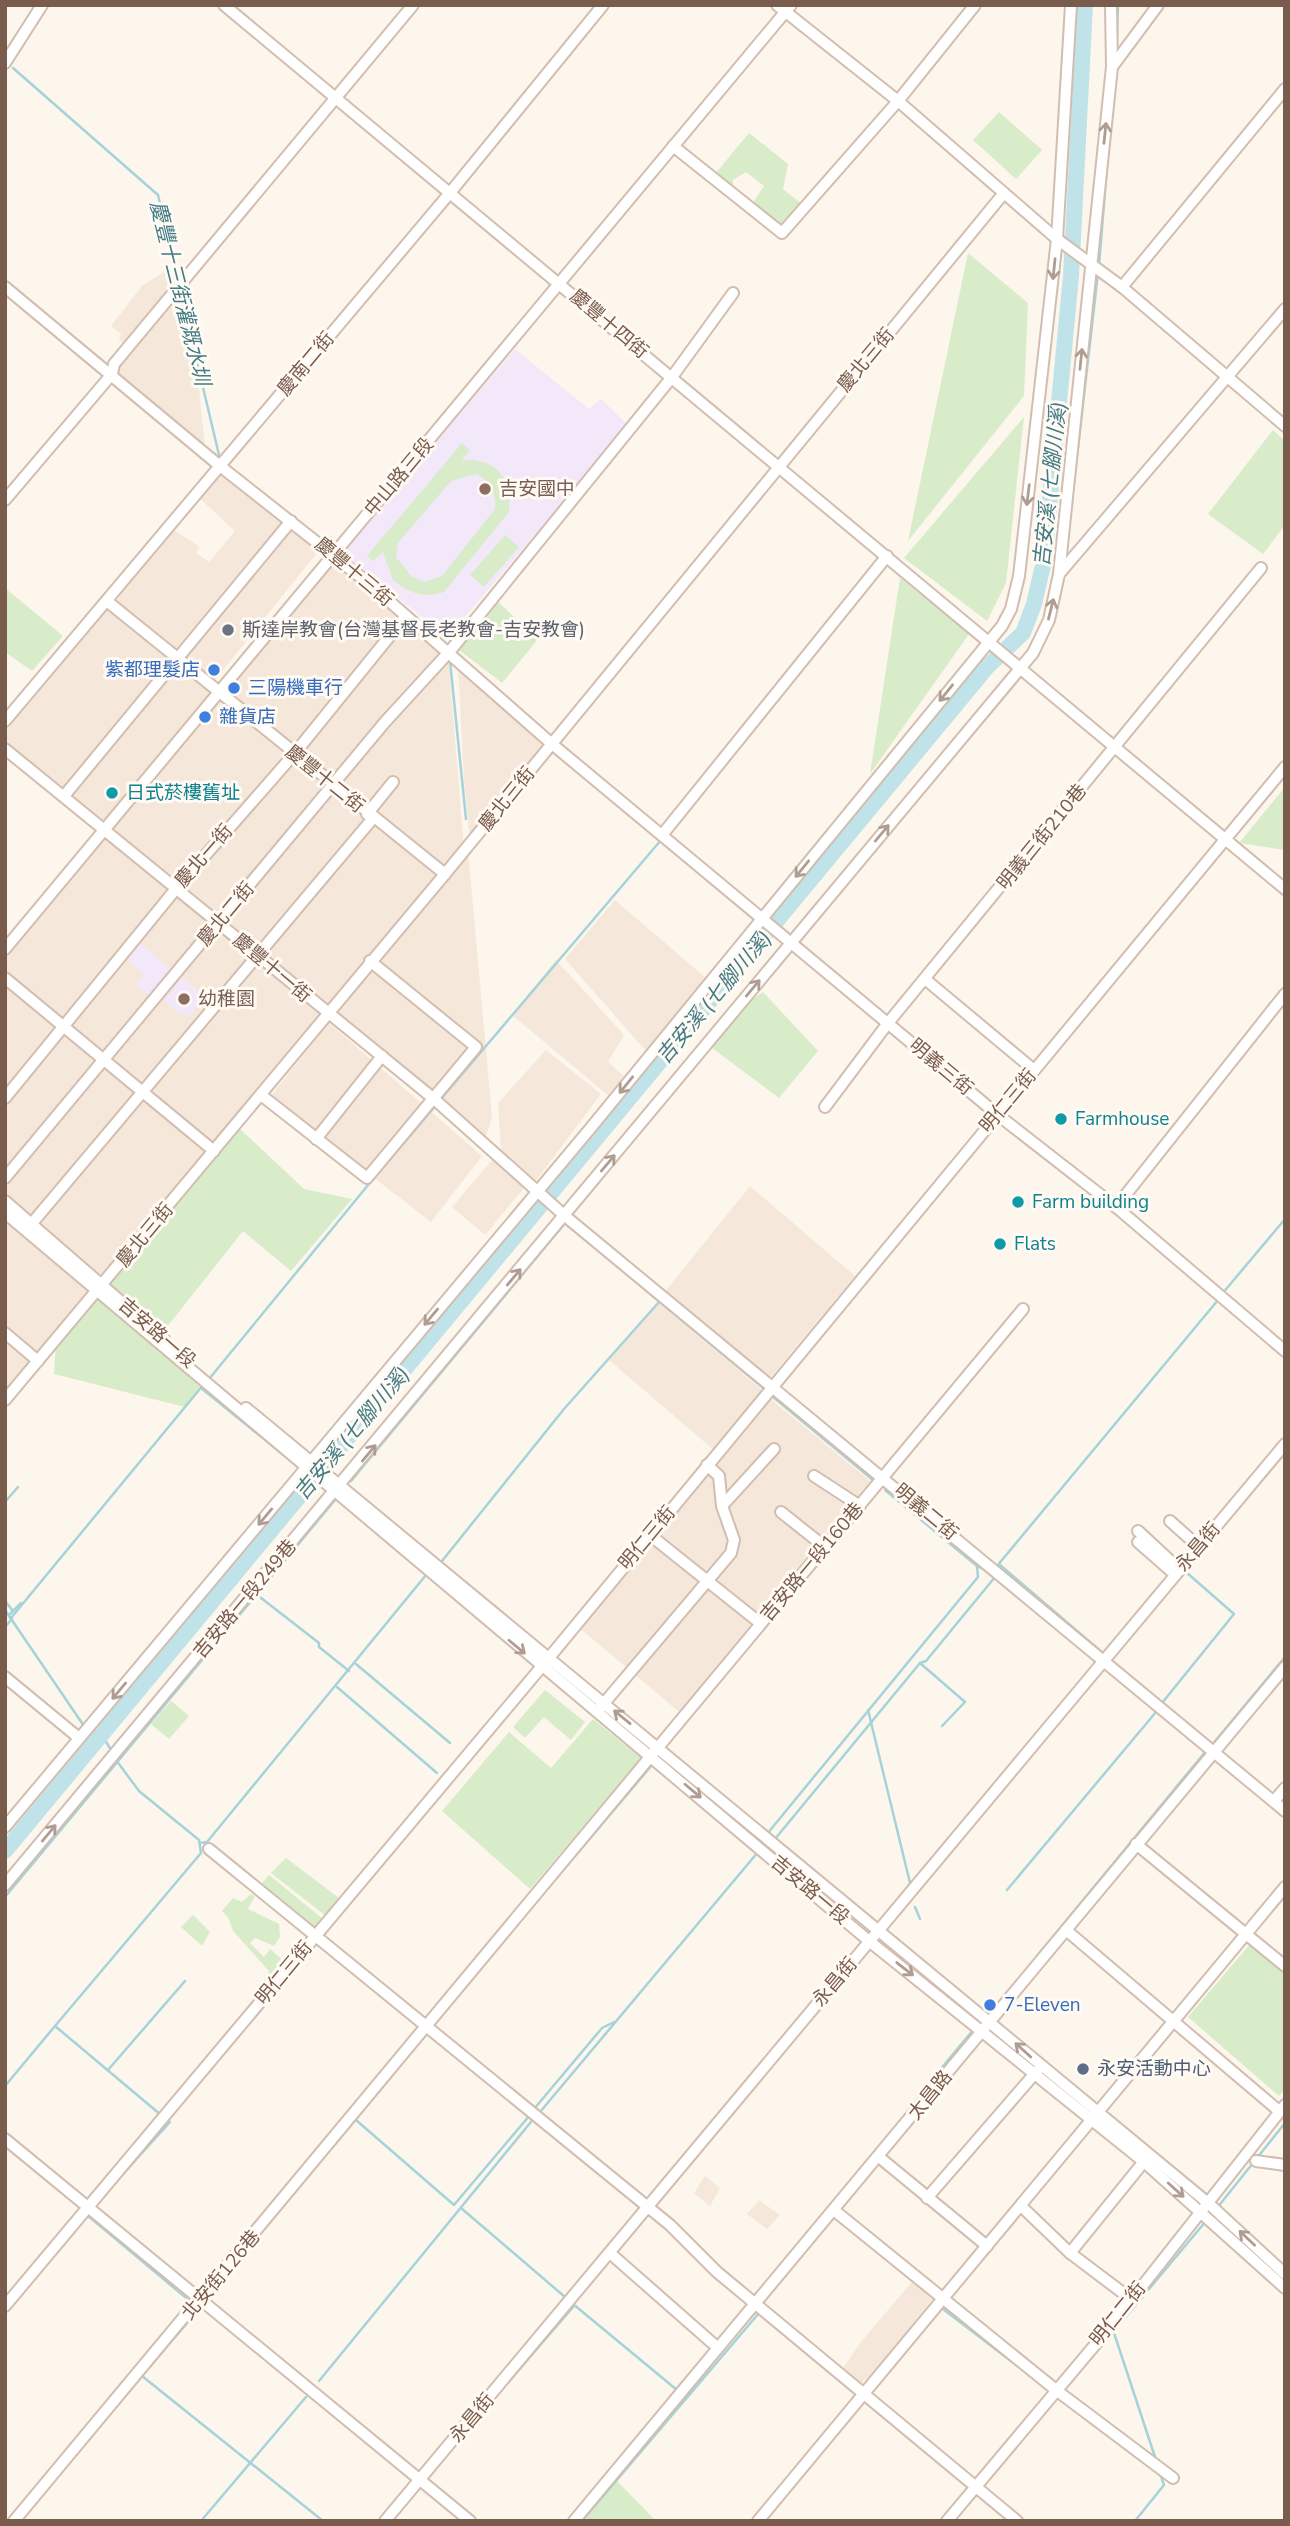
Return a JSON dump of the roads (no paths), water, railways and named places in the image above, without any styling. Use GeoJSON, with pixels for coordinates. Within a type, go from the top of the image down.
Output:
{"type":"FeatureCollection","features":[{"type":"Feature","properties":{"kind":"street"},"geometry":{"type":"LineString","coordinates":[[5,63],[42,5]]}},
{"type":"Feature","properties":{"kind":"street","name":"慶豐十四街"},"geometry":{"type":"LineString","coordinates":[[225,5],[1285,889]]}},
{"type":"Feature","properties":{"kind":"street"},"geometry":{"type":"LineString","coordinates":[[5,500],[111,374],[118,359],[413,5]]}},
{"type":"Feature","properties":{"kind":"street","name":"慶南二街"},"geometry":{"type":"LineString","coordinates":[[5,721],[449,194],[603,5]]}},
{"type":"Feature","properties":{"kind":"street"},"geometry":{"type":"LineString","coordinates":[[673,146],[782,233],[898,101],[975,5]]}},
{"type":"Feature","properties":{"kind":"street"},"geometry":{"type":"LineString","coordinates":[[5,1828],[1002,626],[1011,609],[1019,576],[1057,239],[1071,5]]}},
{"type":"Feature","properties":{"kind":"street","name":"吉安路一段249巷"},"geometry":{"type":"LineString","coordinates":[[5,1885],[565,1216],[1017,665],[1032,653],[1049,620],[1059,574],[1112,67],[1111,5]]}},
{"type":"Feature","properties":{"kind":"street"},"geometry":{"type":"LineString","coordinates":[[1112,67],[1158,5]]}},
{"type":"Feature","properties":{"kind":"street"},"geometry":{"type":"LineString","coordinates":[[784,8],[898,101],[1057,239],[1122,287],[1285,426]]}},
{"type":"Feature","properties":{"kind":"street","name":"中山路三段"},"geometry":{"type":"LineString","coordinates":[[5,949],[560,283],[603,235],[784,8]]}},
{"type":"Feature","properties":{"kind":"street"},"geometry":{"type":"LineString","coordinates":[[1122,287],[1285,89]]}},
{"type":"Feature","properties":{"kind":"street","name":"慶北三街"},"geometry":{"type":"LineString","coordinates":[[5,1400],[445,874],[1004,194]]}},
{"type":"Feature","properties":{"kind":"street","name":"慶豐十三街"},"geometry":{"type":"LineString","coordinates":[[5,287],[220,466],[292,521],[450,651],[552,744],[791,942]]}},
{"type":"Feature","properties":{"kind":"street","name":"慶北二街"},"geometry":{"type":"LineString","coordinates":[[5,1178],[385,722],[450,651],[672,377],[733,293]]}},
{"type":"Feature","properties":{"kind":"street"},"geometry":{"type":"LineString","coordinates":[[1059,574],[1285,309]]}},
{"type":"Feature","properties":{"kind":"street"},"geometry":{"type":"LineString","coordinates":[[64,796],[292,521]]}},
{"type":"Feature","properties":{"kind":"street"},"geometry":{"type":"LineString","coordinates":[[662,835],[887,556]]}},
{"type":"Feature","properties":{"kind":"street","name":"明義三街210巷"},"geometry":{"type":"LineString","coordinates":[[825,1107],[888,1023],[1261,568]]}},
{"type":"Feature","properties":{"kind":"street","name":"慶豐十二街"},"geometry":{"type":"LineString","coordinates":[[108,602],[220,690],[255,724],[445,874]]}},
{"type":"Feature","properties":{"kind":"street","name":"慶北一街"},"geometry":{"type":"LineString","coordinates":[[5,1098],[175,890],[295,753],[405,615]]}},
{"type":"Feature","properties":{"kind":"street","name":"慶豐十一街"},"geometry":{"type":"LineString","coordinates":[[5,749],[433,1098],[565,1216]]}},
{"type":"Feature","properties":{"kind":"street","name":"明仁三街"},"geometry":{"type":"LineString","coordinates":[[5,2306],[91,2210],[164,2117],[1285,767]]}},
{"type":"Feature","properties":{"kind":"street"},"geometry":{"type":"LineString","coordinates":[[32,1223],[306,895],[393,782]]}},
{"type":"Feature","properties":{"kind":"street","name":"明義三街"},"geometry":{"type":"LineString","coordinates":[[791,942],[998,1115],[1116,1208],[1285,1351]]}},
{"type":"Feature","properties":{"kind":"street"},"geometry":{"type":"LineString","coordinates":[[261,1095],[367,1178],[476,1047],[370,961]]}},
{"type":"Feature","properties":{"kind":"street"},"geometry":{"type":"LineString","coordinates":[[5,978],[214,1151]]}},
{"type":"Feature","properties":{"kind":"street"},"geometry":{"type":"LineString","coordinates":[[925,979],[1034,1070]]}},
{"type":"Feature","properties":{"kind":"street"},"geometry":{"type":"LineString","coordinates":[[1116,1208],[1285,994]]}},
{"type":"Feature","properties":{"kind":"street"},"geometry":{"type":"LineString","coordinates":[[316,1139],[382,1056]]}},
{"type":"Feature","properties":{"kind":"street","name":"吉安路一段"},"geometry":{"type":"LineString","coordinates":[[5,1201],[32,1223],[99,1289],[544,1662],[877,1931],[1038,2071],[1146,2158],[1209,2203],[1285,2274]]}},
{"type":"Feature","properties":{"kind":"street","name":"吉安路一段"},"geometry":{"type":"LineString","coordinates":[[5,1213],[32,1223]]}},
{"type":"Feature","properties":{"kind":"street","name":"明義二街"},"geometry":{"type":"LineString","coordinates":[[565,1216],[1285,1811]]}},
{"type":"Feature","properties":{"kind":"street","name":"吉安路一段160巷"},"geometry":{"type":"LineString","coordinates":[[424,2026],[760,1623],[885,1478],[1023,1309]]}},
{"type":"Feature","properties":{"kind":"street"},"geometry":{"type":"LineString","coordinates":[[5,1333],[38,1361]]}},
{"type":"Feature","properties":{"kind":"street","name":"永昌街"},"geometry":{"type":"LineString","coordinates":[[385,2521],[611,2254],[1102,1660],[1285,1444]]}},
{"type":"Feature","properties":{"kind":"street"},"geometry":{"type":"LineString","coordinates":[[722,1506],[774,1449]]}},
{"type":"Feature","properties":{"kind":"street"},"geometry":{"type":"LineString","coordinates":[[601,1707],[730,1553],[734,1540],[722,1506],[719,1476],[707,1465]]}},
{"type":"Feature","properties":{"kind":"street"},"geometry":{"type":"LineString","coordinates":[[814,1476],[860,1506]]}},
{"type":"Feature","properties":{"kind":"street"},"geometry":{"type":"LineString","coordinates":[[780,1511],[825,1547]]}},
{"type":"Feature","properties":{"kind":"street"},"geometry":{"type":"LineString","coordinates":[[1170,1521],[1198,1546]]}},
{"type":"Feature","properties":{"kind":"street"},"geometry":{"type":"LineString","coordinates":[[650,1535],[760,1623]]}},
{"type":"Feature","properties":{"kind":"street"},"geometry":{"type":"LineString","coordinates":[[1138,1537],[1177,1572]]}},
{"type":"Feature","properties":{"kind":"street","name":"太昌路"},"geometry":{"type":"LineString","coordinates":[[574,2521],[757,2305],[816,2230],[835,2211],[1285,1667]]}},
{"type":"Feature","properties":{"kind":"street"},"geometry":{"type":"LineString","coordinates":[[5,1677],[79,1738]]}},
{"type":"Feature","properties":{"kind":"street","name":"吉安路一段"},"geometry":{"type":"LineString","coordinates":[[656,1751],[869,1941],[987,2026]]}},
{"type":"Feature","properties":{"kind":"street"},"geometry":{"type":"LineString","coordinates":[[1274,1801],[1285,1788]]}},
{"type":"Feature","properties":{"kind":"street"},"geometry":{"type":"LineString","coordinates":[[1136,1844],[1247,1932],[1285,1966]]}},
{"type":"Feature","properties":{"kind":"street"},"geometry":{"type":"LineString","coordinates":[[209,1849],[647,2208],[757,2305],[1017,2521]]}},
{"type":"Feature","properties":{"kind":"street"},"geometry":{"type":"LineString","coordinates":[[758,2521],[1285,1887]]}},
{"type":"Feature","properties":{"kind":"street"},"geometry":{"type":"LineString","coordinates":[[1066,1930],[1282,2108]]}},
{"type":"Feature","properties":{"kind":"street","name":"北安街126巷"},"geometry":{"type":"LineString","coordinates":[[14,2521],[202,2299],[424,2026]]}},
{"type":"Feature","properties":{"kind":"street"},"geometry":{"type":"LineString","coordinates":[[927,2199],[1038,2071]]}},
{"type":"Feature","properties":{"kind":"street","name":"明仁二街"},"geometry":{"type":"LineString","coordinates":[[947,2521],[1209,2203],[1282,2108]]}},
{"type":"Feature","properties":{"kind":"street"},"geometry":{"type":"LineString","coordinates":[[5,2139],[470,2521]]}},
{"type":"Feature","properties":{"kind":"street"},"geometry":{"type":"LineString","coordinates":[[878,2157],[987,2246]]}},
{"type":"Feature","properties":{"kind":"street"},"geometry":{"type":"LineString","coordinates":[[1070,2253],[1146,2158]]}},
{"type":"Feature","properties":{"kind":"street","name":"吉安路一段"},"geometry":{"type":"LineString","coordinates":[[1146,2158],[1200,2213],[1285,2288]]}},
{"type":"Feature","properties":{"kind":"street"},"geometry":{"type":"LineString","coordinates":[[1256,2161],[1285,2165]]}},
{"type":"Feature","properties":{"kind":"street"},"geometry":{"type":"LineString","coordinates":[[1021,2206],[1070,2253],[1131,2299]]}},
{"type":"Feature","properties":{"kind":"street"},"geometry":{"type":"LineString","coordinates":[[835,2211],[1056,2390],[1173,2478]]}},
{"type":"Feature","properties":{"kind":"street"},"geometry":{"type":"LineString","coordinates":[[611,2254],[718,2348]]}},
{"type":"Feature","properties":{"kind":"waterway","name":"吉安溪 (七腳川溪)"},"geometry":{"type":"LineString","coordinates":[[5,1851],[988,666],[1023,633],[1034,604],[1044,561],[1071,276],[1085,5]]}},
{"type":"Feature","properties":{"kind":"waterway"},"geometry":{"type":"LineString","coordinates":[[1117,36],[1118,5]]}},
{"type":"Feature","properties":{"kind":"waterway","name":"慶豐十三街灌溉水圳"},"geometry":{"type":"LineString","coordinates":[[13,68],[158,195],[178,280]]}},
{"type":"Feature","properties":{"kind":"waterway"},"geometry":{"type":"LineString","coordinates":[[1099,266],[1108,154]]}},
{"type":"Feature","properties":{"kind":"waterway"},"geometry":{"type":"LineString","coordinates":[[1070,517],[1098,273]]}},
{"type":"Feature","properties":{"kind":"waterway","name":"慶豐十三街灌溉水圳"},"geometry":{"type":"LineString","coordinates":[[180,290],[219,455]]}},
{"type":"Feature","properties":{"kind":"waterway"},"geometry":{"type":"LineString","coordinates":[[1059,600],[1063,579]]}},
{"type":"Feature","properties":{"kind":"waterway"},"geometry":{"type":"LineString","coordinates":[[1027,669],[1036,658]]}},
{"type":"Feature","properties":{"kind":"waterway","name":"慶豐十三街灌溉水圳"},"geometry":{"type":"LineString","coordinates":[[450,661],[466,819]]}},
{"type":"Feature","properties":{"kind":"waterway"},"geometry":{"type":"LineString","coordinates":[[829,905],[1023,674]]}},
{"type":"Feature","properties":{"kind":"waterway"},"geometry":{"type":"LineString","coordinates":[[441,1099],[661,840]]}},
{"type":"Feature","properties":{"kind":"waterway"},"geometry":{"type":"LineString","coordinates":[[380,1171],[437,1104]]}},
{"type":"Feature","properties":{"kind":"waterway"},"geometry":{"type":"LineString","coordinates":[[209,1379],[373,1179]]}},
{"type":"Feature","properties":{"kind":"waterway"},"geometry":{"type":"LineString","coordinates":[[570,1217],[599,1182]]}},
{"type":"Feature","properties":{"kind":"waterway"},"geometry":{"type":"LineString","coordinates":[[1222,1294],[1285,1219]]}},
{"type":"Feature","properties":{"kind":"waterway"},"geometry":{"type":"LineString","coordinates":[[351,1481],[566,1222]]}},
{"type":"Feature","properties":{"kind":"waterway"},"geometry":{"type":"LineString","coordinates":[[565,1223],[767,1391]]}},
{"type":"Feature","properties":{"kind":"waterway"},"geometry":{"type":"LineString","coordinates":[[997,1566],[1218,1300]]}},
{"type":"Feature","properties":{"kind":"waterway"},"geometry":{"type":"LineString","coordinates":[[442,1561],[564,1409],[659,1302]]}},
{"type":"Feature","properties":{"kind":"waterway"},"geometry":{"type":"LineString","coordinates":[[11,1618],[204,1384]]}},
{"type":"Feature","properties":{"kind":"waterway"},"geometry":{"type":"LineString","coordinates":[[201,1388],[301,1469]]}},
{"type":"Feature","properties":{"kind":"waterway"},"geometry":{"type":"LineString","coordinates":[[772,1396],[873,1480]]}},
{"type":"Feature","properties":{"kind":"waterway"},"geometry":{"type":"LineString","coordinates":[[1165,1595],[1285,1453]]}},
{"type":"Feature","properties":{"kind":"waterway"},"geometry":{"type":"LineString","coordinates":[[5,1502],[18,1487]]}},
{"type":"Feature","properties":{"kind":"waterway"},"geometry":{"type":"LineString","coordinates":[[885,1490],[977,1566],[988,1571]]}},
{"type":"Feature","properties":{"kind":"waterway"},"geometry":{"type":"LineString","coordinates":[[5,1897],[335,1500]]}},
{"type":"Feature","properties":{"kind":"waterway"},"geometry":{"type":"LineString","coordinates":[[1000,1565],[1104,1654]]}},
{"type":"Feature","properties":{"kind":"waterway"},"geometry":{"type":"LineString","coordinates":[[767,1834],[978,1577],[977,1566]]}},
{"type":"Feature","properties":{"kind":"waterway"},"geometry":{"type":"LineString","coordinates":[[144,1653],[214,1570]]}},
{"type":"Feature","properties":{"kind":"waterway"},"geometry":{"type":"LineString","coordinates":[[1162,1703],[1234,1614],[1186,1572]]}},
{"type":"Feature","properties":{"kind":"waterway"},"geometry":{"type":"LineString","coordinates":[[200,1843],[207,1842],[426,1575]]}},
{"type":"Feature","properties":{"kind":"waterway"},"geometry":{"type":"LineString","coordinates":[[775,1839],[920,1663],[926,1661],[995,1577]]}},
{"type":"Feature","properties":{"kind":"waterway"},"geometry":{"type":"LineString","coordinates":[[256,1594],[319,1643],[319,1647],[349,1671]]}},
{"type":"Feature","properties":{"kind":"waterway"},"geometry":{"type":"LineString","coordinates":[[5,1601],[13,1611]]}},
{"type":"Feature","properties":{"kind":"waterway"},"geometry":{"type":"LineString","coordinates":[[9,1615],[21,1603]]}},
{"type":"Feature","properties":{"kind":"waterway"},"geometry":{"type":"LineString","coordinates":[[5,1610],[84,1726]]}},
{"type":"Feature","properties":{"kind":"waterway"},"geometry":{"type":"LineString","coordinates":[[5,1627],[12,1619]]}},
{"type":"Feature","properties":{"kind":"waterway"},"geometry":{"type":"LineString","coordinates":[[1211,1746],[1285,1657]]}},
{"type":"Feature","properties":{"kind":"waterway"},"geometry":{"type":"LineString","coordinates":[[920,1663],[965,1702],[942,1726]]}},
{"type":"Feature","properties":{"kind":"waterway"},"geometry":{"type":"LineString","coordinates":[[356,1664],[450,1743]]}},
{"type":"Feature","properties":{"kind":"waterway"},"geometry":{"type":"LineString","coordinates":[[337,1687],[437,1773]]}},
{"type":"Feature","properties":{"kind":"waterway"},"geometry":{"type":"LineString","coordinates":[[868,1710],[911,1887]]}},
{"type":"Feature","properties":{"kind":"waterway"},"geometry":{"type":"LineString","coordinates":[[1007,1890],[1156,1712]]}},
{"type":"Feature","properties":{"kind":"waterway"},"geometry":{"type":"LineString","coordinates":[[102,1735],[111,1750]]}},
{"type":"Feature","properties":{"kind":"waterway","name":"吉安溪 (七腳川溪)"},"geometry":{"type":"LineString","coordinates":[[92,1737],[97,1742]]}},
{"type":"Feature","properties":{"kind":"waterway"},"geometry":{"type":"LineString","coordinates":[[1037,1956],[1206,1751]]}},
{"type":"Feature","properties":{"kind":"waterway"},"geometry":{"type":"LineString","coordinates":[[116,1760],[139,1791],[199,1840],[201,1853],[55,2026],[161,2115]]}},
{"type":"Feature","properties":{"kind":"waterway"},"geometry":{"type":"LineString","coordinates":[[548,1888],[652,1765]]}},
{"type":"Feature","properties":{"kind":"waterway"},"geometry":{"type":"LineString","coordinates":[[540,2112],[758,1852]]}},
{"type":"Feature","properties":{"kind":"waterway"},"geometry":{"type":"LineString","coordinates":[[915,1907],[920,1919]]}},
{"type":"Feature","properties":{"kind":"waterway"},"geometry":{"type":"LineString","coordinates":[[108,2070],[185,1981]]}},
{"type":"Feature","properties":{"kind":"waterway"},"geometry":{"type":"LineString","coordinates":[[988,2014],[998,2004]]}},
{"type":"Feature","properties":{"kind":"waterway"},"geometry":{"type":"LineString","coordinates":[[534,2109],[602,2028],[614,2022]]}},
{"type":"Feature","properties":{"kind":"waterway"},"geometry":{"type":"LineString","coordinates":[[5,2086],[55,2026]]}},
{"type":"Feature","properties":{"kind":"waterway"},"geometry":{"type":"LineString","coordinates":[[934,2077],[974,2029]]}},
{"type":"Feature","properties":{"kind":"waterway"},"geometry":{"type":"LineString","coordinates":[[267,2225],[391,2077]]}},
{"type":"Feature","properties":{"kind":"waterway"},"geometry":{"type":"LineString","coordinates":[[356,2120],[454,2205],[530,2115]]}},
{"type":"Feature","properties":{"kind":"waterway"},"geometry":{"type":"LineString","coordinates":[[319,2381],[535,2117]]}},
{"type":"Feature","properties":{"kind":"waterway"},"geometry":{"type":"LineString","coordinates":[[114,2184],[170,2122],[166,2119]]}},
{"type":"Feature","properties":{"kind":"waterway"},"geometry":{"type":"LineString","coordinates":[[1217,2208],[1285,2123]]}},
{"type":"Feature","properties":{"kind":"waterway"},"geometry":{"type":"LineString","coordinates":[[461,2208],[565,2297]]}},
{"type":"Feature","properties":{"kind":"waterway"},"geometry":{"type":"LineString","coordinates":[[87,2215],[191,2302]]}},
{"type":"Feature","properties":{"kind":"waterway"},"geometry":{"type":"LineString","coordinates":[[1071,2382],[1206,2221]]}},
{"type":"Feature","properties":{"kind":"waterway"},"geometry":{"type":"LineString","coordinates":[[573,2304],[677,2390]]}},
{"type":"Feature","properties":{"kind":"waterway"},"geometry":{"type":"LineString","coordinates":[[498,2394],[574,2306]]}},
{"type":"Feature","properties":{"kind":"waterway"},"geometry":{"type":"LineString","coordinates":[[939,2306],[1049,2390]]}},
{"type":"Feature","properties":{"kind":"waterway"},"geometry":{"type":"LineString","coordinates":[[197,2307],[199,2309],[142,2376],[323,2521]]}},
{"type":"Feature","properties":{"kind":"waterway"},"geometry":{"type":"LineString","coordinates":[[582,2521],[759,2313]]}},
{"type":"Feature","properties":{"kind":"waterway"},"geometry":{"type":"LineString","coordinates":[[1114,2333],[1156,2460]]}},
{"type":"Feature","properties":{"kind":"waterway"},"geometry":{"type":"LineString","coordinates":[[90,2438],[142,2376]]}},
{"type":"Feature","properties":{"kind":"waterway"},"geometry":{"type":"LineString","coordinates":[[201,2521],[306,2397]]}},
{"type":"Feature","properties":{"kind":"waterway"},"geometry":{"type":"LineString","coordinates":[[1135,2521],[1164,2485],[1160,2473]]}},
{"type":"Feature","properties":{"kind":"place","name":"吉安國中"},"geometry":{"type":"Point","coordinates":[485,489]}},
{"type":"Feature","properties":{"kind":"place","name":"斯達岸教會(台灣基督長老教會-吉安教會)"},"geometry":{"type":"Point","coordinates":[228,630]}},
{"type":"Feature","properties":{"kind":"place","name":"紫都理髮店"},"geometry":{"type":"Point","coordinates":[214,670]}},
{"type":"Feature","properties":{"kind":"place","name":"三陽機車行"},"geometry":{"type":"Point","coordinates":[234,688]}},
{"type":"Feature","properties":{"kind":"place","name":"雜貨店"},"geometry":{"type":"Point","coordinates":[205,717]}},
{"type":"Feature","properties":{"kind":"place","name":"日式菸樓舊址"},"geometry":{"type":"Point","coordinates":[112,793]}},
{"type":"Feature","properties":{"kind":"place","name":"幼稚園"},"geometry":{"type":"Point","coordinates":[184,999]}},
{"type":"Feature","properties":{"kind":"place","name":"Farmhouse"},"geometry":{"type":"Point","coordinates":[1061,1119]}},
{"type":"Feature","properties":{"kind":"place","name":"Farm building"},"geometry":{"type":"Point","coordinates":[1018,1202]}},
{"type":"Feature","properties":{"kind":"place","name":"Flats"},"geometry":{"type":"Point","coordinates":[1000,1244]}},
{"type":"Feature","properties":{"kind":"place","name":"7-Eleven"},"geometry":{"type":"Point","coordinates":[990,2005]}},
{"type":"Feature","properties":{"kind":"place","name":"永安活動中心"},"geometry":{"type":"Point","coordinates":[1083,2069]}}]}
